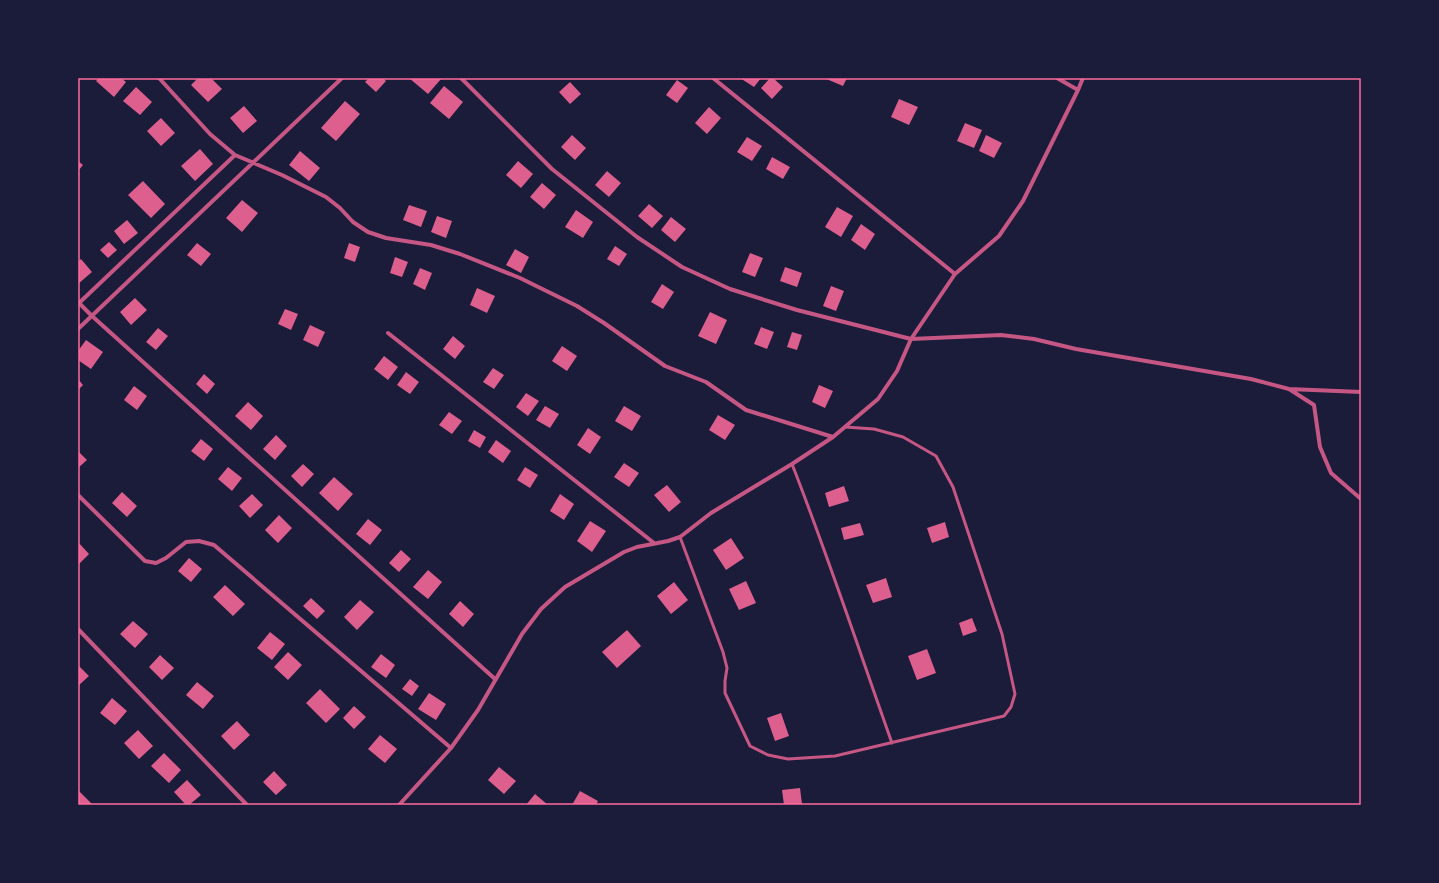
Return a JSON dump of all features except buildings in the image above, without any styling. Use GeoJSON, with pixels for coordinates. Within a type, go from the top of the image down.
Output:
{"type":"FeatureCollection","features":[{"type":"Feature","properties":{"kind":"street"},"geometry":{"type":"LineString","coordinates":[[159,78],[210,134],[235,155],[282,174],[326,197],[340,208],[353,222],[368,232],[386,238],[431,245],[460,254],[520,278],[576,306],[604,323],[665,366],[706,382],[746,410],[832,436]]}},
{"type":"Feature","properties":{"kind":"street"},"geometry":{"type":"LineString","coordinates":[[78,329],[342,78]]}},
{"type":"Feature","properties":{"kind":"street"},"geometry":{"type":"LineString","coordinates":[[461,78],[552,169],[637,237],[682,267],[730,289],[797,310],[911,339],[1001,335],[1034,339],[1076,349],[1251,379],[1289,389],[1361,392]]}},
{"type":"Feature","properties":{"kind":"street"},"geometry":{"type":"LineString","coordinates":[[713,78],[955,274]]}},
{"type":"Feature","properties":{"kind":"street"},"geometry":{"type":"LineString","coordinates":[[1057,78],[1078,90]]}},
{"type":"Feature","properties":{"kind":"street"},"geometry":{"type":"LineString","coordinates":[[399,805],[451,748],[478,710],[522,634],[541,609],[565,587],[624,552],[637,547],[680,537],[711,513],[792,464],[845,427],[878,399],[897,371],[911,339],[955,274],[999,236],[1023,201],[1083,78]]}},
{"type":"Feature","properties":{"kind":"street"},"geometry":{"type":"LineString","coordinates":[[235,155],[78,303],[495,679]]}},
{"type":"Feature","properties":{"kind":"street"},"geometry":{"type":"LineString","coordinates":[[388,332],[654,543]]}},
{"type":"Feature","properties":{"kind":"street"},"geometry":{"type":"LineString","coordinates":[[1289,389],[1314,405],[1320,447],[1331,473],[1361,499]]}},
{"type":"Feature","properties":{"kind":"street"},"geometry":{"type":"LineString","coordinates":[[78,495],[145,560],[156,563],[166,558],[186,542],[199,541],[214,545],[451,748]]}},
{"type":"Feature","properties":{"kind":"street"},"geometry":{"type":"LineString","coordinates":[[78,629],[247,805]]}},
{"type":"Feature","properties":{"kind":"lane"},"geometry":{"type":"LineString","coordinates":[[680,537],[723,652],[727,668],[725,693],[750,746],[768,755],[788,759],[835,756],[1004,716],[1011,707],[1015,694],[1000,627],[953,487],[936,456],[903,436],[874,429],[845,427]]}},
{"type":"Feature","properties":{"kind":"lane"},"geometry":{"type":"LineString","coordinates":[[792,464],[839,590],[858,650],[892,743]]}}]}
